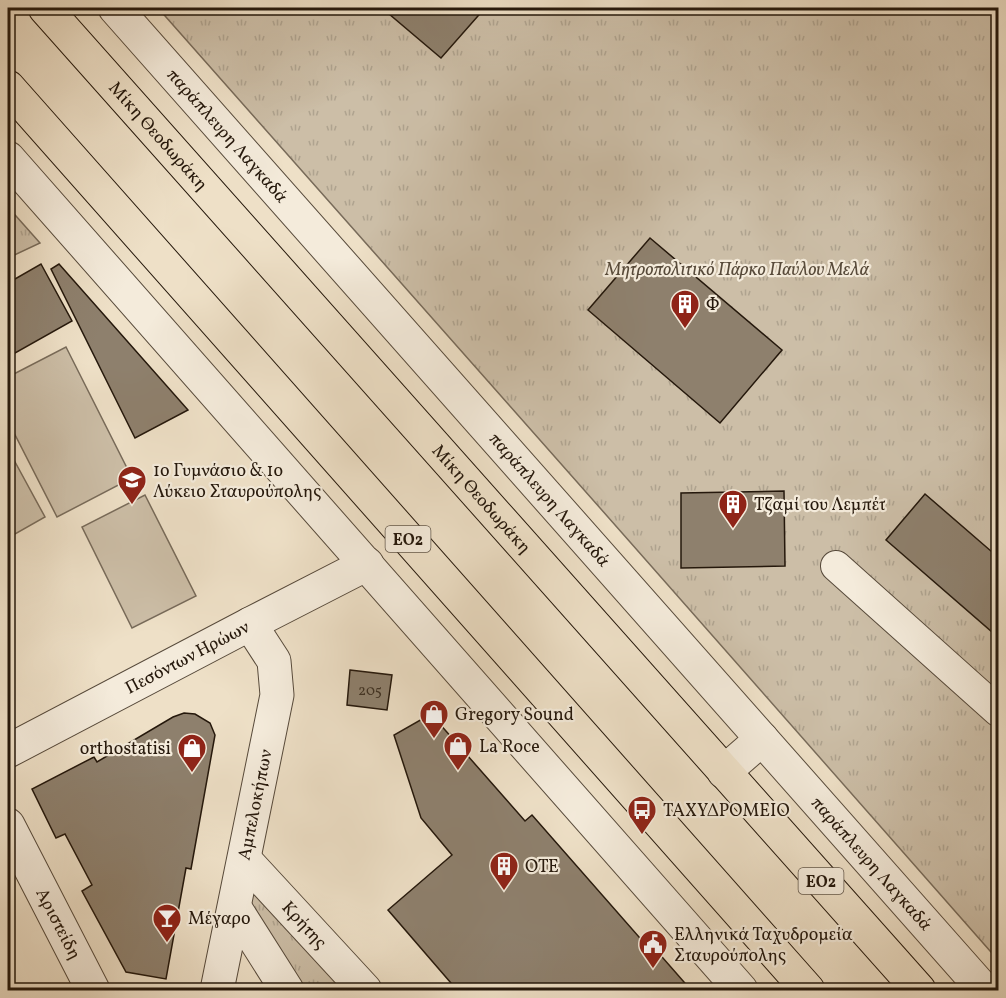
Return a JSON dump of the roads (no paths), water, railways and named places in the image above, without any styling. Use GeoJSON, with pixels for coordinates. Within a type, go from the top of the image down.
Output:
{"type":"FeatureCollection","features":[{"type":"Feature","properties":{"kind":"highway","name":"Μίκη Θεοδωράκη"},"geometry":{"type":"LineString","coordinates":[[45,8],[919,990]]}},
{"type":"Feature","properties":{"kind":"highway","name":"ΕΟ2"},"geometry":{"type":"LineString","coordinates":[[8,87],[808,990]]}},
{"type":"Feature","properties":{"kind":"street","name":"παράπλευρη Λαγκαδά"},"geometry":{"type":"LineString","coordinates":[[116,8],[984,990]]}},
{"type":"Feature","properties":{"kind":"street"},"geometry":{"type":"LineString","coordinates":[[8,158],[741,990]]}},
{"type":"Feature","properties":{"kind":"street","name":"Πεσόντων Ηρώων"},"geometry":{"type":"LineString","coordinates":[[8,752],[367,564]]}},
{"type":"Feature","properties":{"kind":"street"},"geometry":{"type":"LineString","coordinates":[[836,566],[999,711]]}},
{"type":"Feature","properties":{"kind":"street","name":"Αμπελοκήπων"},"geometry":{"type":"LineString","coordinates":[[218,990],[277,695],[274,661],[250,624]]}},
{"type":"Feature","properties":{"kind":"street"},"geometry":{"type":"LineString","coordinates":[[724,772],[762,739]]}},
{"type":"Feature","properties":{"kind":"street","name":"Αριστείδη"},"geometry":{"type":"LineString","coordinates":[[8,825],[93,990]]}},
{"type":"Feature","properties":{"kind":"street","name":"Κρήτης"},"geometry":{"type":"LineString","coordinates":[[245,860],[365,990]]}},
{"type":"Feature","properties":{"kind":"street"},"geometry":{"type":"LineString","coordinates":[[235,908],[287,990]]}},
{"type":"Feature","properties":{"kind":"place","name":"Φ"},"geometry":{"type":"Point","coordinates":[685,330]}},
{"type":"Feature","properties":{"kind":"place","name":"1ο Γυμνάσιο & 1ο Λύκειο Σταυρούπολης"},"geometry":{"type":"Point","coordinates":[132,506]}},
{"type":"Feature","properties":{"kind":"place","name":"Τζαμί του Λεμπέτ"},"geometry":{"type":"Point","coordinates":[733,530]}},
{"type":"Feature","properties":{"kind":"place","name":"Gregory Sound"},"geometry":{"type":"Point","coordinates":[434,740]}},
{"type":"Feature","properties":{"kind":"place","name":"La Roce"},"geometry":{"type":"Point","coordinates":[458,772]}},
{"type":"Feature","properties":{"kind":"place","name":"orthostatisi"},"geometry":{"type":"Point","coordinates":[192,774]}},
{"type":"Feature","properties":{"kind":"place","name":"ΤΑΧΥΔΡΟΜΕΙΟ"},"geometry":{"type":"Point","coordinates":[642,836]}},
{"type":"Feature","properties":{"kind":"place","name":"ΟΤΕ"},"geometry":{"type":"Point","coordinates":[504,892]}},
{"type":"Feature","properties":{"kind":"place","name":"Μέγαρο"},"geometry":{"type":"Point","coordinates":[167,944]}},
{"type":"Feature","properties":{"kind":"place","name":"Ελληνικά Ταχυδρομεία Σταυρούπολης"},"geometry":{"type":"Point","coordinates":[653,970]}},
{"type":"Feature","properties":{"kind":"park label","name":"Μητροπολιτικό Πάρκο Παύλου Μελά"},"geometry":{"type":"Point","coordinates":[737,269]}}]}
